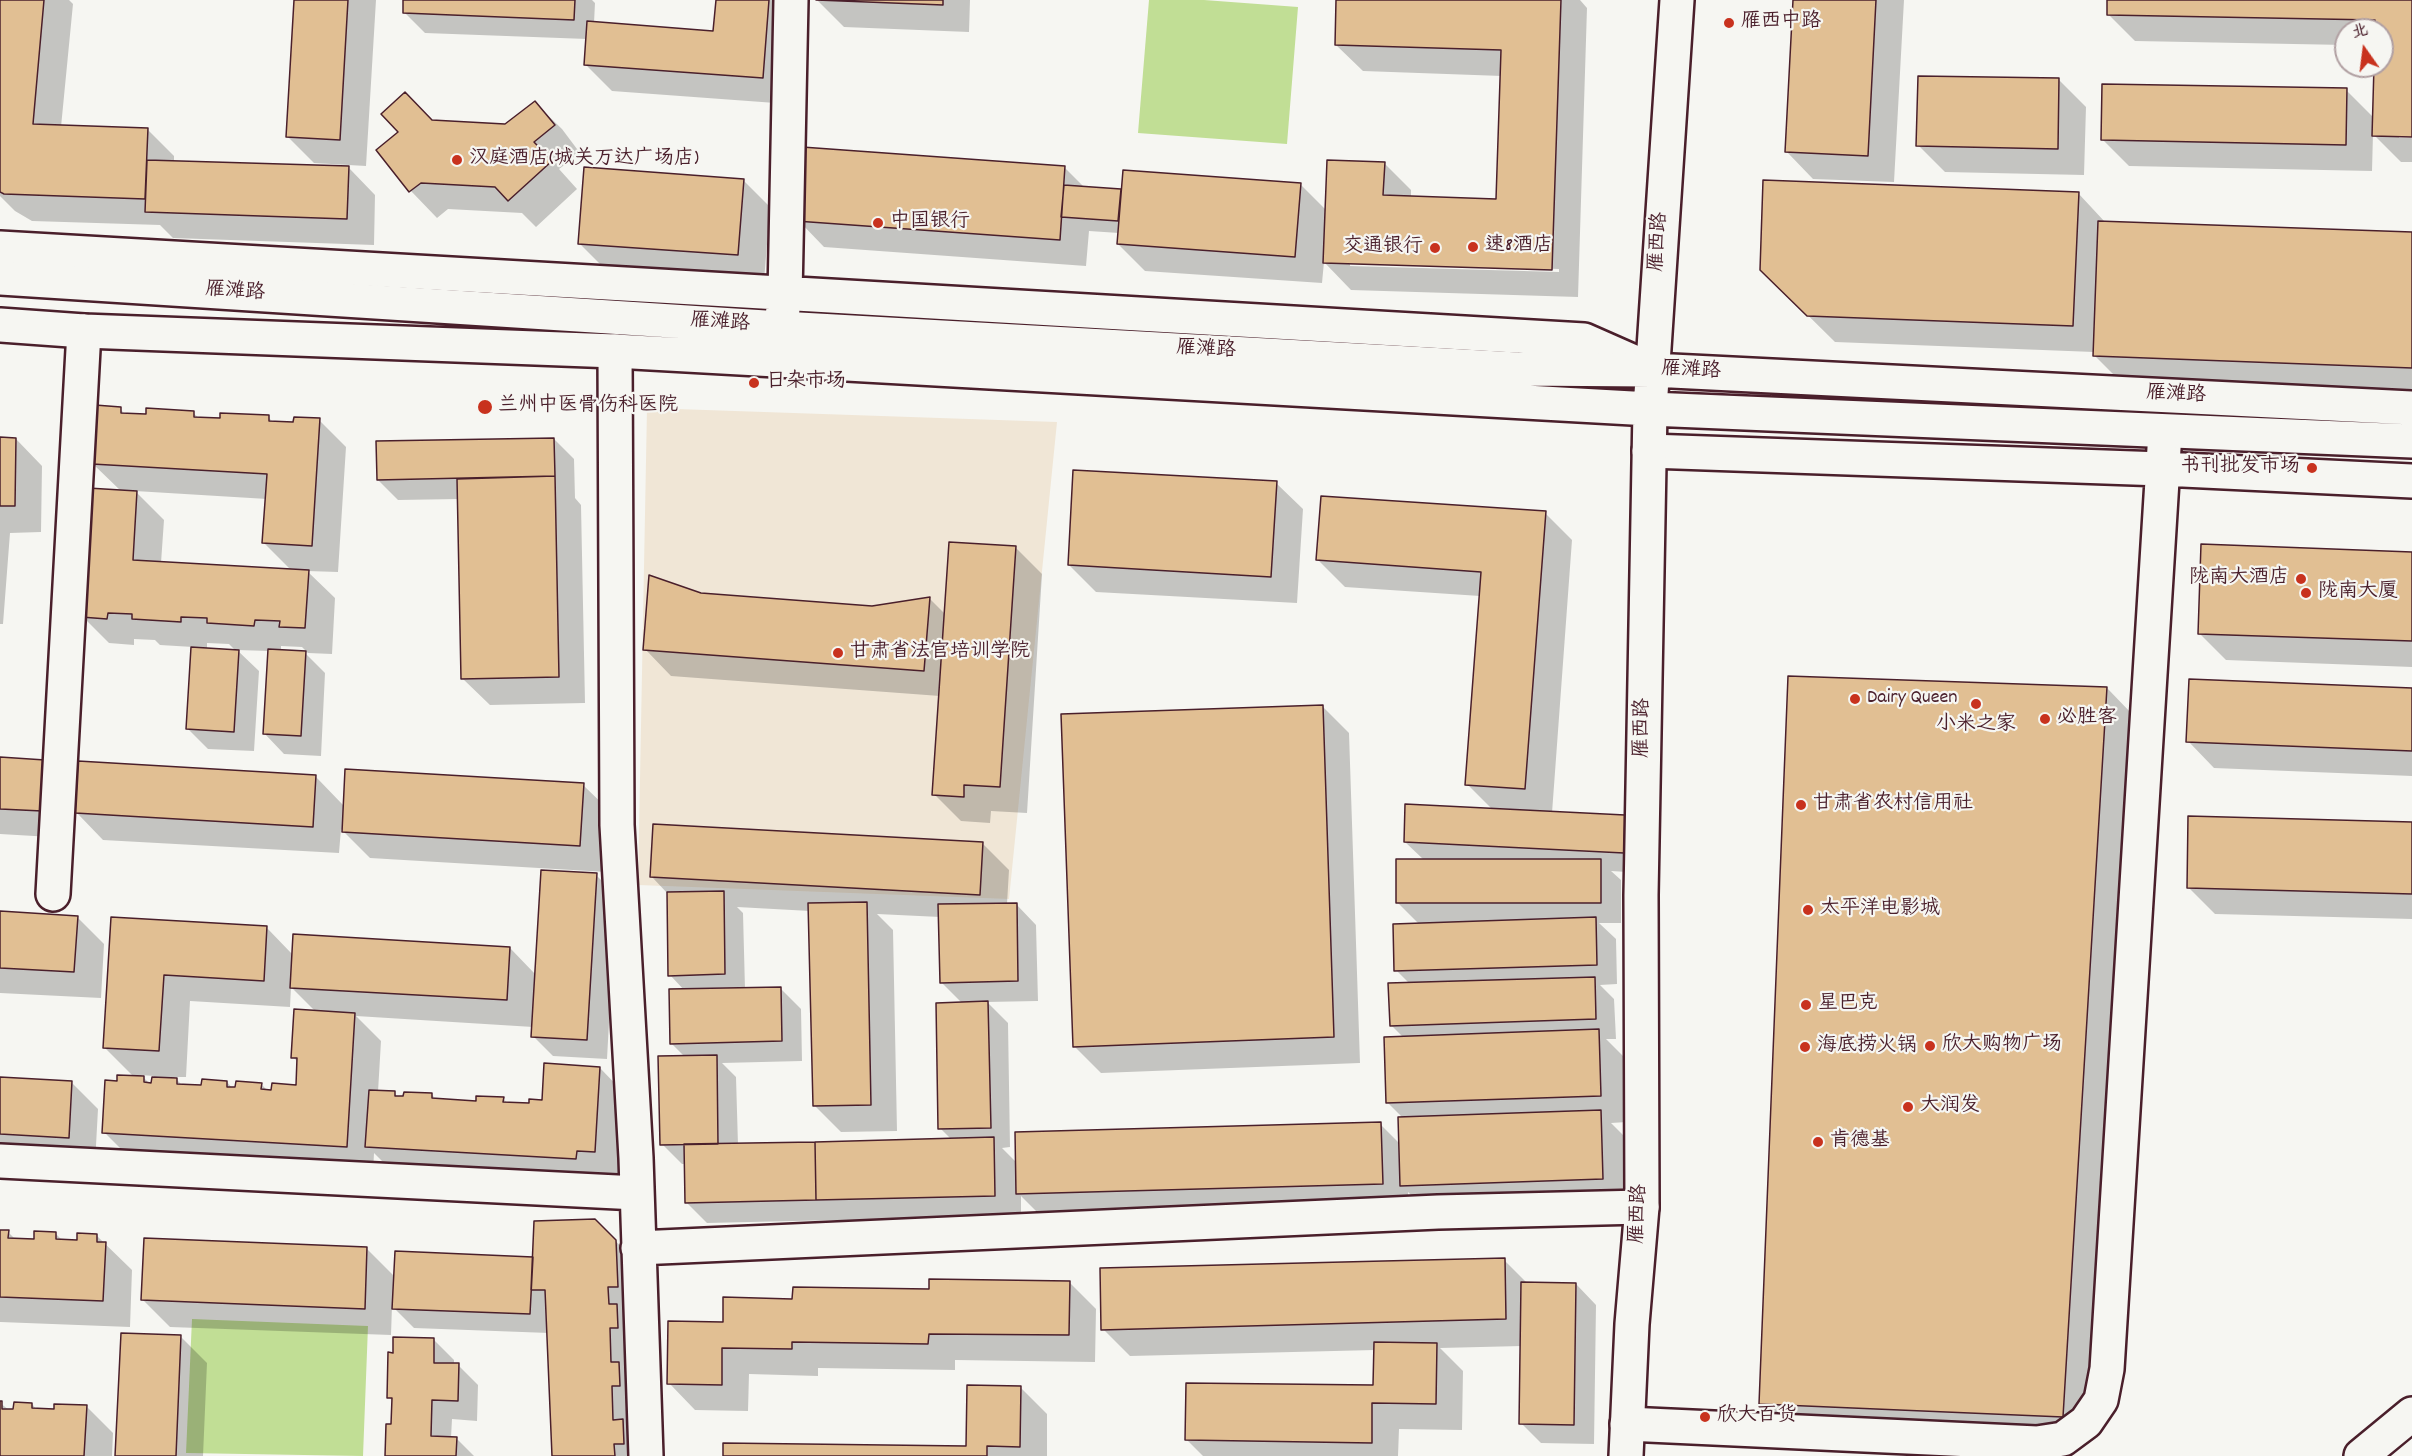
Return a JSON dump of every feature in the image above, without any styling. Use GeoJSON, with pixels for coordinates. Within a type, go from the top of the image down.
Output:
{"type":"FeatureCollection","features":[{"type":"Feature","properties":{"kind":"street"},"geometry":{"type":"LineString","coordinates":[[779,361],[784,295],[791,0]]}},
{"type":"Feature","properties":{"kind":"street","name":"雁西路"},"geometry":{"type":"LineString","coordinates":[[1626,1456],[1632,1324],[1642,1207],[1641,895],[1650,409],[1677,0]]}},
{"type":"Feature","properties":{"kind":"street"},"geometry":{"type":"LineString","coordinates":[[0,248],[1584,340],[1652,370]]}},
{"type":"Feature","properties":{"kind":"street","name":"雁滩路"},"geometry":{"type":"LineString","coordinates":[[0,278],[781,328],[1517,369],[1652,370],[2412,408]]}},
{"type":"Feature","properties":{"kind":"street","name":"雁滩路"},"geometry":{"type":"LineString","coordinates":[[0,325],[84,331],[615,351],[1650,409],[2412,441]]}},
{"type":"Feature","properties":{"kind":"street"},"geometry":{"type":"LineString","coordinates":[[52,894],[84,331]]}},
{"type":"Feature","properties":{"kind":"street"},"geometry":{"type":"LineString","coordinates":[[615,351],[617,825],[637,1193],[646,1456]]}},
{"type":"Feature","properties":{"kind":"street"},"geometry":{"type":"LineString","coordinates":[[1627,1424],[2037,1443],[2063,1439],[2086,1422],[2101,1400],[2107,1369],[2165,432]]}},
{"type":"Feature","properties":{"kind":"street"},"geometry":{"type":"LineString","coordinates":[[1649,451],[2162,469],[2412,482]]}},
{"type":"Feature","properties":{"kind":"street"},"geometry":{"type":"LineString","coordinates":[[0,1161],[637,1193]]}},
{"type":"Feature","properties":{"kind":"street"},"geometry":{"type":"LineString","coordinates":[[638,1248],[1426,1213],[1642,1207]]}},
{"type":"Feature","properties":{"kind":"street"},"geometry":{"type":"LineString","coordinates":[[2361,1456],[2412,1414]]}},
{"type":"Feature","properties":{"kind":"shaded area","name":"甘肃省法官培训学院"},"geometry":{"type":"Polygon","coordinates":[[[647,408],[1057,422],[1009,899],[638,885],[647,408]]]}},
{"type":"Feature","properties":{"kind":"green space"},"geometry":{"type":"Polygon","coordinates":[[[1149,0],[1204,0],[1298,7],[1287,144],[1138,133],[1149,0]]]}},
{"type":"Feature","properties":{"kind":"green space"},"geometry":{"type":"Polygon","coordinates":[[[192,1319],[368,1326],[363,1456],[186,1453],[192,1319]]]}},
{"type":"Feature","properties":{"kind":"building"},"geometry":{"type":"Polygon","coordinates":[[[0,0],[44,0],[33,124],[148,128],[145,199],[4,194],[0,192],[0,0]]]}},
{"type":"Feature","properties":{"kind":"building"},"geometry":{"type":"Polygon","coordinates":[[[294,0],[348,0],[340,140],[286,137],[294,0]]]}},
{"type":"Feature","properties":{"kind":"building"},"geometry":{"type":"Polygon","coordinates":[[[403,0],[575,0],[574,20],[403,13],[403,0]]]}},
{"type":"Feature","properties":{"kind":"building"},"geometry":{"type":"Polygon","coordinates":[[[716,0],[769,0],[763,78],[584,65],[587,21],[713,31],[716,0]]]}},
{"type":"Feature","properties":{"kind":"building"},"geometry":{"type":"Polygon","coordinates":[[[816,0],[943,0],[943,5],[816,0]]]}},
{"type":"Feature","properties":{"kind":"building"},"geometry":{"type":"Polygon","coordinates":[[[1336,0],[1561,0],[1552,270],[1323,263],[1327,160],[1385,162],[1383,195],[1496,199],[1501,50],[1335,45],[1336,0]]]}},
{"type":"Feature","properties":{"kind":"building"},"geometry":{"type":"Polygon","coordinates":[[[1793,0],[1876,0],[1868,156],[1785,152],[1793,0]]]}},
{"type":"Feature","properties":{"kind":"building"},"geometry":{"type":"Polygon","coordinates":[[[2107,0],[2412,0],[2412,137],[2372,136],[2374,78],[2394,78],[2394,18],[2334,19],[2107,15],[2107,0]]]}},
{"type":"Feature","properties":{"kind":"building"},"geometry":{"type":"Polygon","coordinates":[[[1918,76],[2059,78],[2058,149],[1916,146],[1918,76]]]}},
{"type":"Feature","properties":{"kind":"building"},"geometry":{"type":"Polygon","coordinates":[[[2102,84],[2347,88],[2346,145],[2101,140],[2102,84]]]}},
{"type":"Feature","properties":{"kind":"building"},"geometry":{"type":"Polygon","coordinates":[[[405,92],[432,120],[505,124],[535,101],[555,125],[534,142],[552,161],[508,201],[495,187],[421,183],[409,192],[376,150],[398,132],[381,114],[405,92]]]}},
{"type":"Feature","properties":{"kind":"building"},"geometry":{"type":"Polygon","coordinates":[[[802,147],[1065,166],[1060,240],[796,221],[802,147]]]}},
{"type":"Feature","properties":{"kind":"building"},"geometry":{"type":"Polygon","coordinates":[[[147,160],[349,166],[347,219],[145,212],[147,160]]]}},
{"type":"Feature","properties":{"kind":"building"},"geometry":{"type":"Polygon","coordinates":[[[584,167],[744,179],[738,255],[578,244],[584,167]]]}},
{"type":"Feature","properties":{"kind":"building"},"geometry":{"type":"Polygon","coordinates":[[[1123,170],[1301,183],[1295,257],[1117,244],[1123,170]]]}},
{"type":"Feature","properties":{"kind":"building"},"geometry":{"type":"Polygon","coordinates":[[[1763,180],[2079,192],[2073,326],[1807,316],[1760,270],[1763,180]]]}},
{"type":"Feature","properties":{"kind":"building"},"geometry":{"type":"Polygon","coordinates":[[[1064,185],[1121,189],[1118,221],[1061,217],[1064,185]]]}},
{"type":"Feature","properties":{"kind":"building"},"geometry":{"type":"Polygon","coordinates":[[[2098,221],[2412,232],[2412,368],[2093,356],[2098,221]]]}},
{"type":"Feature","properties":{"kind":"building"},"geometry":{"type":"Polygon","coordinates":[[[95,405],[121,407],[121,413],[146,414],[146,408],[194,411],[194,417],[220,418],[220,413],[269,415],[269,421],[293,422],[294,417],[320,418],[312,546],[262,543],[267,474],[92,464],[95,405]]]}},
{"type":"Feature","properties":{"kind":"building"},"geometry":{"type":"Polygon","coordinates":[[[0,437],[16,438],[15,506],[0,506],[0,437]]]}},
{"type":"Feature","properties":{"kind":"building"},"geometry":{"type":"Polygon","coordinates":[[[554,438],[555,476],[377,480],[376,441],[554,438]]]}},
{"type":"Feature","properties":{"kind":"building"},"geometry":{"type":"Polygon","coordinates":[[[1073,470],[1277,481],[1271,577],[1068,565],[1073,470]]]}},
{"type":"Feature","properties":{"kind":"building"},"geometry":{"type":"Polygon","coordinates":[[[555,476],[559,677],[461,679],[457,479],[555,476]]]}},
{"type":"Feature","properties":{"kind":"building"},"geometry":{"type":"Polygon","coordinates":[[[88,488],[137,491],[133,560],[309,570],[305,628],[279,627],[280,621],[255,620],[254,626],[207,623],[207,618],[181,617],[181,622],[132,619],[132,614],[108,613],[107,619],[81,617],[88,488]]]}},
{"type":"Feature","properties":{"kind":"building"},"geometry":{"type":"Polygon","coordinates":[[[1321,496],[1546,511],[1525,789],[1465,785],[1481,572],[1316,560],[1321,496]]]}},
{"type":"Feature","properties":{"kind":"building"},"geometry":{"type":"Polygon","coordinates":[[[949,542],[1016,546],[1000,787],[964,785],[964,797],[932,795],[949,542]]]}},
{"type":"Feature","properties":{"kind":"building","name":"陇南大厦"},"geometry":{"type":"Polygon","coordinates":[[[2201,544],[2412,552],[2412,641],[2198,634],[2201,544]]]}},
{"type":"Feature","properties":{"kind":"building"},"geometry":{"type":"Polygon","coordinates":[[[649,575],[701,593],[872,606],[930,597],[924,671],[643,650],[649,575]]]}},
{"type":"Feature","properties":{"kind":"building"},"geometry":{"type":"Polygon","coordinates":[[[191,647],[239,650],[234,732],[186,729],[191,647]]]}},
{"type":"Feature","properties":{"kind":"building"},"geometry":{"type":"Polygon","coordinates":[[[268,649],[306,651],[301,736],[263,734],[268,649]]]}},
{"type":"Feature","properties":{"kind":"building","name":"欣大购物广场"},"geometry":{"type":"Polygon","coordinates":[[[1788,676],[2107,687],[2063,1417],[1759,1404],[1788,676]]]}},
{"type":"Feature","properties":{"kind":"building"},"geometry":{"type":"Polygon","coordinates":[[[2189,679],[2412,688],[2412,751],[2186,742],[2189,679]]]}},
{"type":"Feature","properties":{"kind":"building"},"geometry":{"type":"Polygon","coordinates":[[[1323,705],[1334,1037],[1073,1047],[1061,714],[1323,705]]]}},
{"type":"Feature","properties":{"kind":"building"},"geometry":{"type":"Polygon","coordinates":[[[0,757],[45,760],[42,811],[0,809],[0,757]]]}},
{"type":"Feature","properties":{"kind":"building"},"geometry":{"type":"Polygon","coordinates":[[[78,761],[316,775],[313,827],[75,813],[78,761]]]}},
{"type":"Feature","properties":{"kind":"building"},"geometry":{"type":"Polygon","coordinates":[[[345,769],[584,783],[580,846],[342,832],[345,769]]]}},
{"type":"Feature","properties":{"kind":"building"},"geometry":{"type":"Polygon","coordinates":[[[1405,804],[1625,815],[1624,853],[1404,842],[1405,804]]]}},
{"type":"Feature","properties":{"kind":"building"},"geometry":{"type":"Polygon","coordinates":[[[2188,816],[2412,822],[2412,894],[2187,888],[2188,816]]]}},
{"type":"Feature","properties":{"kind":"building"},"geometry":{"type":"Polygon","coordinates":[[[653,824],[983,842],[980,895],[650,877],[653,824]]]}},
{"type":"Feature","properties":{"kind":"building"},"geometry":{"type":"Polygon","coordinates":[[[1396,859],[1601,859],[1601,903],[1396,903],[1396,859]]]}},
{"type":"Feature","properties":{"kind":"building"},"geometry":{"type":"Polygon","coordinates":[[[541,870],[597,873],[587,1040],[531,1037],[541,870]]]}},
{"type":"Feature","properties":{"kind":"building"},"geometry":{"type":"Polygon","coordinates":[[[724,891],[725,974],[668,976],[667,892],[724,891]]]}},
{"type":"Feature","properties":{"kind":"building"},"geometry":{"type":"Polygon","coordinates":[[[867,902],[871,1105],[813,1106],[808,903],[867,902]]]}},
{"type":"Feature","properties":{"kind":"building"},"geometry":{"type":"Polygon","coordinates":[[[1017,903],[1018,981],[940,983],[938,904],[1017,903]]]}},
{"type":"Feature","properties":{"kind":"building"},"geometry":{"type":"Polygon","coordinates":[[[0,911],[78,916],[74,972],[0,968],[0,911]]]}},
{"type":"Feature","properties":{"kind":"building"},"geometry":{"type":"Polygon","coordinates":[[[111,917],[267,926],[264,981],[164,975],[159,1051],[103,1048],[111,917]]]}},
{"type":"Feature","properties":{"kind":"building"},"geometry":{"type":"Polygon","coordinates":[[[1596,917],[1597,965],[1394,971],[1393,924],[1596,917]]]}},
{"type":"Feature","properties":{"kind":"building"},"geometry":{"type":"Polygon","coordinates":[[[293,934],[510,947],[507,1000],[290,988],[293,934]]]}},
{"type":"Feature","properties":{"kind":"building"},"geometry":{"type":"Polygon","coordinates":[[[1595,977],[1596,1019],[1390,1026],[1388,983],[1595,977]]]}},
{"type":"Feature","properties":{"kind":"building"},"geometry":{"type":"Polygon","coordinates":[[[781,987],[782,1041],[670,1044],[669,989],[781,987]]]}},
{"type":"Feature","properties":{"kind":"building"},"geometry":{"type":"Polygon","coordinates":[[[988,1001],[991,1128],[938,1129],[936,1003],[988,1001]]]}},
{"type":"Feature","properties":{"kind":"building"},"geometry":{"type":"Polygon","coordinates":[[[294,1009],[355,1013],[347,1147],[102,1133],[105,1080],[117,1081],[117,1075],[144,1076],[144,1082],[151,1083],[152,1077],[177,1078],[177,1084],[201,1085],[202,1079],[227,1081],[227,1087],[235,1087],[236,1081],[262,1083],[261,1089],[271,1090],[272,1083],[296,1085],[297,1058],[291,1058],[294,1009]]]}},
{"type":"Feature","properties":{"kind":"building"},"geometry":{"type":"Polygon","coordinates":[[[1599,1029],[1601,1096],[1386,1103],[1384,1037],[1599,1029]]]}},
{"type":"Feature","properties":{"kind":"building"},"geometry":{"type":"Polygon","coordinates":[[[717,1055],[718,1144],[660,1145],[658,1056],[717,1055]]]}},
{"type":"Feature","properties":{"kind":"building"},"geometry":{"type":"Polygon","coordinates":[[[544,1063],[600,1067],[595,1152],[577,1151],[576,1159],[365,1147],[369,1090],[395,1091],[395,1096],[403,1096],[404,1092],[432,1093],[432,1098],[476,1101],[476,1096],[504,1097],[503,1102],[529,1103],[529,1099],[542,1100],[544,1063]]]}},
{"type":"Feature","properties":{"kind":"building"},"geometry":{"type":"Polygon","coordinates":[[[0,1077],[72,1081],[69,1138],[0,1134],[0,1077]]]}},
{"type":"Feature","properties":{"kind":"building"},"geometry":{"type":"Polygon","coordinates":[[[1601,1110],[1603,1179],[1400,1186],[1398,1117],[1601,1110]]]}},
{"type":"Feature","properties":{"kind":"building"},"geometry":{"type":"Polygon","coordinates":[[[1381,1122],[1383,1184],[1016,1194],[1015,1132],[1381,1122]]]}},
{"type":"Feature","properties":{"kind":"building"},"geometry":{"type":"Polygon","coordinates":[[[994,1137],[995,1196],[816,1200],[815,1142],[994,1137]]]}},
{"type":"Feature","properties":{"kind":"building"},"geometry":{"type":"Polygon","coordinates":[[[815,1142],[816,1200],[685,1203],[684,1144],[815,1142]]]}},
{"type":"Feature","properties":{"kind":"building"},"geometry":{"type":"Polygon","coordinates":[[[595,1219],[616,1240],[618,1287],[608,1287],[609,1304],[617,1304],[618,1328],[610,1328],[611,1362],[619,1362],[620,1386],[612,1386],[613,1420],[623,1419],[624,1444],[614,1444],[615,1456],[552,1456],[545,1290],[531,1290],[534,1221],[595,1219]]]}},
{"type":"Feature","properties":{"kind":"building"},"geometry":{"type":"Polygon","coordinates":[[[0,1230],[9,1230],[8,1238],[34,1239],[34,1231],[56,1232],[56,1239],[77,1240],[77,1233],[97,1234],[97,1242],[106,1242],[103,1301],[0,1297],[0,1230]]]}},
{"type":"Feature","properties":{"kind":"building"},"geometry":{"type":"Polygon","coordinates":[[[144,1238],[367,1247],[365,1309],[141,1300],[144,1238]]]}},
{"type":"Feature","properties":{"kind":"building"},"geometry":{"type":"Polygon","coordinates":[[[395,1251],[533,1257],[530,1314],[392,1309],[395,1251]]]}},
{"type":"Feature","properties":{"kind":"building"},"geometry":{"type":"Polygon","coordinates":[[[1505,1258],[1506,1319],[1101,1330],[1100,1268],[1505,1258]]]}},
{"type":"Feature","properties":{"kind":"building"},"geometry":{"type":"Polygon","coordinates":[[[929,1279],[1070,1281],[1069,1335],[929,1334],[928,1344],[792,1342],[792,1349],[722,1348],[722,1385],[667,1384],[668,1321],[723,1322],[723,1297],[792,1299],[793,1287],[929,1289],[929,1279]]]}},
{"type":"Feature","properties":{"kind":"building"},"geometry":{"type":"Polygon","coordinates":[[[1521,1282],[1576,1283],[1574,1425],[1519,1424],[1521,1282]]]}},
{"type":"Feature","properties":{"kind":"building"},"geometry":{"type":"Polygon","coordinates":[[[121,1333],[181,1335],[176,1456],[115,1456],[121,1333]]]}},
{"type":"Feature","properties":{"kind":"building"},"geometry":{"type":"Polygon","coordinates":[[[393,1337],[434,1338],[434,1363],[459,1363],[458,1401],[432,1400],[431,1436],[457,1437],[456,1456],[385,1456],[386,1424],[391,1424],[392,1398],[387,1398],[388,1352],[393,1353],[393,1337]]]}},
{"type":"Feature","properties":{"kind":"building"},"geometry":{"type":"Polygon","coordinates":[[[1374,1342],[1437,1343],[1436,1404],[1372,1403],[1372,1443],[1185,1440],[1186,1383],[1373,1385],[1374,1342]]]}},
{"type":"Feature","properties":{"kind":"building"},"geometry":{"type":"Polygon","coordinates":[[[967,1385],[1021,1386],[1020,1447],[987,1446],[987,1456],[723,1456],[723,1443],[966,1446],[967,1385]]]}},
{"type":"Feature","properties":{"kind":"building"},"geometry":{"type":"Polygon","coordinates":[[[0,1401],[2,1401],[2,1409],[13,1409],[14,1402],[32,1403],[32,1408],[54,1409],[54,1404],[87,1405],[84,1456],[0,1456],[0,1401]]]}},
{"type":"Feature","properties":{"kind":"place","name":"雁西中路"},"geometry":{"type":"Point","coordinates":[1729,23]}},
{"type":"Feature","properties":{"kind":"place","name":"汉庭酒店(城关万达广场店)"},"geometry":{"type":"Point","coordinates":[457,160]}},
{"type":"Feature","properties":{"kind":"place","name":"中国银行"},"geometry":{"type":"Point","coordinates":[878,223]}},
{"type":"Feature","properties":{"kind":"place","name":"速8酒店"},"geometry":{"type":"Point","coordinates":[1473,247]}},
{"type":"Feature","properties":{"kind":"place","name":"交通银行"},"geometry":{"type":"Point","coordinates":[1435,248]}},
{"type":"Feature","properties":{"kind":"place","name":"日杂市场"},"geometry":{"type":"Point","coordinates":[754,383]}},
{"type":"Feature","properties":{"kind":"place","name":"兰州中医骨伤科医院"},"geometry":{"type":"Point","coordinates":[485,407]}},
{"type":"Feature","properties":{"kind":"place","name":"书刊批发市场"},"geometry":{"type":"Point","coordinates":[2312,468]}},
{"type":"Feature","properties":{"kind":"place","name":"陇南大酒店"},"geometry":{"type":"Point","coordinates":[2301,579]}},
{"type":"Feature","properties":{"kind":"place","name":"陇南大厦"},"geometry":{"type":"Point","coordinates":[2306,593]}},
{"type":"Feature","properties":{"kind":"place","name":"甘肃省法官培训学院"},"geometry":{"type":"Point","coordinates":[838,653]}},
{"type":"Feature","properties":{"kind":"place","name":"Dairy Queen"},"geometry":{"type":"Point","coordinates":[1855,699]}},
{"type":"Feature","properties":{"kind":"place","name":"小米之家"},"geometry":{"type":"Point","coordinates":[1976,704]}},
{"type":"Feature","properties":{"kind":"place","name":"必胜客"},"geometry":{"type":"Point","coordinates":[2045,719]}},
{"type":"Feature","properties":{"kind":"place","name":"甘肃省农村信用社"},"geometry":{"type":"Point","coordinates":[1801,805]}},
{"type":"Feature","properties":{"kind":"place","name":"太平洋电影城"},"geometry":{"type":"Point","coordinates":[1808,910]}},
{"type":"Feature","properties":{"kind":"place","name":"星巴克"},"geometry":{"type":"Point","coordinates":[1806,1005]}},
{"type":"Feature","properties":{"kind":"place","name":"欣大购物广场"},"geometry":{"type":"Point","coordinates":[1930,1046]}},
{"type":"Feature","properties":{"kind":"place","name":"海底捞火锅"},"geometry":{"type":"Point","coordinates":[1805,1047]}},
{"type":"Feature","properties":{"kind":"place","name":"大润发"},"geometry":{"type":"Point","coordinates":[1908,1107]}},
{"type":"Feature","properties":{"kind":"place","name":"肯德基"},"geometry":{"type":"Point","coordinates":[1818,1142]}},
{"type":"Feature","properties":{"kind":"place","name":"欣大百货"},"geometry":{"type":"Point","coordinates":[1705,1417]}}]}
